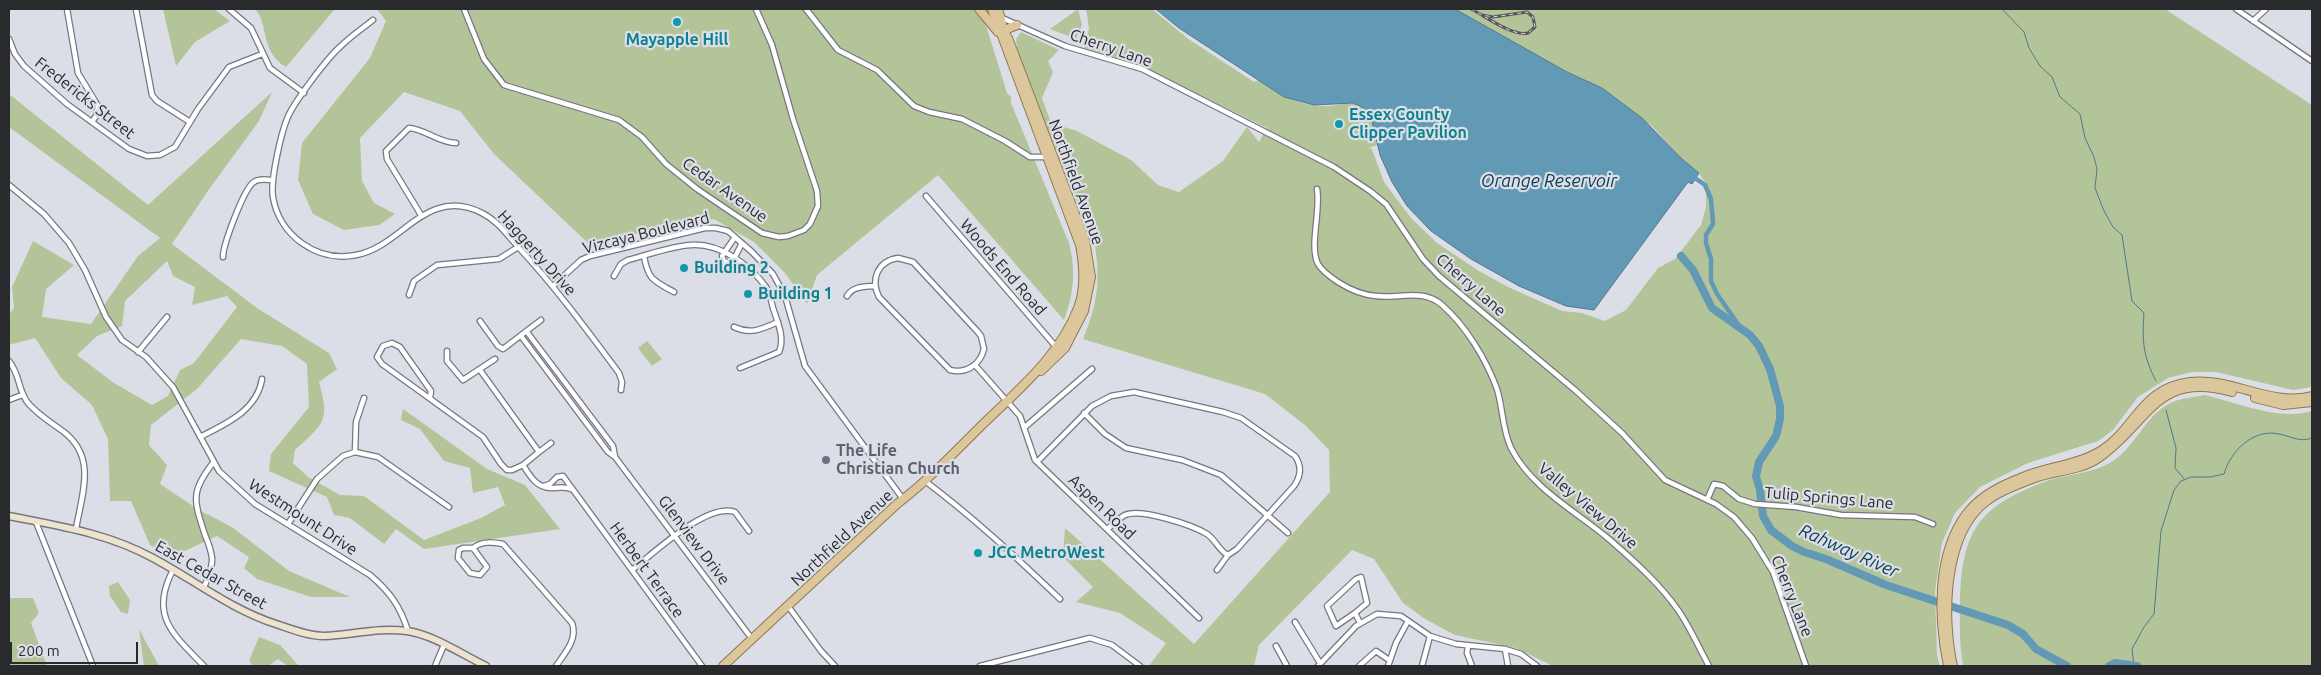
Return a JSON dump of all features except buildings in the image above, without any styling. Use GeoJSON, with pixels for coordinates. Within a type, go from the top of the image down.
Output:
{"type":"FeatureCollection","features":[{"type":"Feature","properties":{"kind":"main road"},"geometry":{"type":"LineString","coordinates":[[979,9],[1004,34],[1011,26],[1017,25]]}},
{"type":"Feature","properties":{"kind":"main road"},"geometry":{"type":"LineString","coordinates":[[987,9],[996,12]]}},
{"type":"Feature","properties":{"kind":"main road","name":"Northfield Avenue"},"geometry":{"type":"LineString","coordinates":[[996,12],[1046,157],[1080,245],[1083,261],[1083,293],[1079,307],[1059,351]]}},
{"type":"Feature","properties":{"kind":"main road","name":"Northfield Avenue"},"geometry":{"type":"LineString","coordinates":[[724,666],[903,499],[925,481],[1059,351],[1074,333],[1084,311],[1089,293],[1089,260],[1085,240],[1004,34]]}},
{"type":"Feature","properties":{"kind":"main road"},"geometry":{"type":"LineString","coordinates":[[1948,666],[1945,611],[1953,541],[1960,525],[1977,502],[1991,491],[2030,474],[2094,455],[2115,438],[2148,401],[2164,391],[2189,382],[2224,384],[2278,398],[2298,399],[2312,396]]}},
{"type":"Feature","properties":{"kind":"main road"},"geometry":{"type":"LineString","coordinates":[[1946,597],[1958,542],[1965,526],[1987,500],[2032,479],[2094,461],[2119,442],[2154,402],[2166,395],[2185,389],[2209,387],[2283,405],[2312,402]]}},
{"type":"Feature","properties":{"kind":"main road","name":"East Cedar Street"},"geometry":{"type":"LineString","coordinates":[[9,516],[108,537],[173,570],[250,614],[308,633],[324,636],[376,630],[419,633],[486,666]]}},
{"type":"Feature","properties":{"kind":"main road"},"geometry":{"type":"LineString","coordinates":[[1945,611],[1953,666]]}},
{"type":"Feature","properties":{"kind":"street"},"geometry":{"type":"LineString","coordinates":[[67,9],[78,73],[98,106],[92,122]]}},
{"type":"Feature","properties":{"kind":"street"},"geometry":{"type":"LineString","coordinates":[[136,9],[152,95],[157,101],[190,122]]}},
{"type":"Feature","properties":{"kind":"street"},"geometry":{"type":"LineString","coordinates":[[229,9],[251,28],[270,68],[304,93]]}},
{"type":"Feature","properties":{"kind":"street","name":"Cedar Avenue"},"geometry":{"type":"LineString","coordinates":[[464,9],[484,59],[504,85],[619,120],[642,137],[666,164],[697,189],[762,233],[779,237],[788,236],[804,230],[810,224],[818,206],[817,191],[793,119],[772,45],[756,9]]}},
{"type":"Feature","properties":{"kind":"street"},"geometry":{"type":"LineString","coordinates":[[806,9],[838,50],[877,70],[914,106],[929,112],[962,118],[1030,157],[1046,157]]}},
{"type":"Feature","properties":{"kind":"street"},"geometry":{"type":"LineString","coordinates":[[2236,9],[2312,61]]}},
{"type":"Feature","properties":{"kind":"street"},"geometry":{"type":"LineString","coordinates":[[2253,21],[2266,9]]}},
{"type":"Feature","properties":{"kind":"street","name":"Cherry Lane"},"geometry":{"type":"LineString","coordinates":[[996,12],[1017,25],[1066,46],[1142,69],[1294,146],[1370,191],[1390,210],[1423,259],[1439,276],[1575,390],[1622,433],[1665,480],[1708,500],[1734,517],[1764,556],[1780,591],[1806,666]]}},
{"type":"Feature","properties":{"kind":"street","name":"Haggerty Drive"},"geometry":{"type":"LineString","coordinates":[[373,20],[339,47],[304,93],[286,123],[272,180],[275,206],[290,234],[305,246],[324,254],[346,256],[376,248],[421,215],[446,206],[473,209],[499,225],[553,286],[619,373],[622,382],[621,390]]}},
{"type":"Feature","properties":{"kind":"street","name":"Fredericks Street"},"geometry":{"type":"LineString","coordinates":[[9,39],[15,54],[24,66],[67,104],[129,149],[147,156],[160,155],[175,146],[229,68],[262,54]]}},
{"type":"Feature","properties":{"kind":"street"},"geometry":{"type":"LineString","coordinates":[[421,215],[387,160],[386,151],[409,128],[416,129],[443,141],[456,143]]}},
{"type":"Feature","properties":{"kind":"street"},"geometry":{"type":"LineString","coordinates":[[223,257],[225,245],[249,186],[258,180],[272,180]]}},
{"type":"Feature","properties":{"kind":"street","name":"Westmount Drive"},"geometry":{"type":"LineString","coordinates":[[9,185],[54,224],[80,260],[106,317],[122,340],[158,369],[173,387],[213,463],[245,497],[370,575],[383,586],[399,606],[408,631]]}},
{"type":"Feature","properties":{"kind":"street","name":"Valley View Drive"},"geometry":{"type":"LineString","coordinates":[[1318,189],[1315,248],[1318,264],[1332,278],[1350,289],[1374,296],[1395,297],[1410,294],[1428,297],[1440,303],[1481,354],[1497,390],[1503,421],[1511,447],[1526,470],[1560,502],[1608,538],[1648,574],[1678,610],[1709,666]]}},
{"type":"Feature","properties":{"kind":"street","name":"Woods End Road"},"geometry":{"type":"LineString","coordinates":[[926,196],[1059,351]]}},
{"type":"Feature","properties":{"kind":"street","name":"Vizcaya Boulevard"},"geometry":{"type":"LineString","coordinates":[[553,286],[581,260],[590,256],[706,228],[722,229],[735,237],[773,274],[781,285],[805,366],[903,499]]}},
{"type":"Feature","properties":{"kind":"street"},"geometry":{"type":"LineString","coordinates":[[735,237],[722,256],[724,261],[732,263],[742,244]]}},
{"type":"Feature","properties":{"kind":"street"},"geometry":{"type":"LineString","coordinates":[[614,276],[621,264],[628,260],[690,245],[711,247],[735,258],[767,288],[782,336],[782,346],[779,352],[740,368]]}},
{"type":"Feature","properties":{"kind":"street"},"geometry":{"type":"LineString","coordinates":[[409,295],[414,281],[437,264],[494,260],[518,247]]}},
{"type":"Feature","properties":{"kind":"street"},"geometry":{"type":"LineString","coordinates":[[644,256],[646,271],[652,280],[674,292]]}},
{"type":"Feature","properties":{"kind":"street"},"geometry":{"type":"LineString","coordinates":[[903,258],[913,262],[981,336],[984,349],[983,355],[975,365],[964,371],[956,372],[946,367],[879,296],[875,286],[878,271],[888,261],[903,258]]}},
{"type":"Feature","properties":{"kind":"street"},"geometry":{"type":"LineString","coordinates":[[847,296],[850,291],[857,287],[875,286]]}},
{"type":"Feature","properties":{"kind":"street"},"geometry":{"type":"LineString","coordinates":[[138,352],[167,317]]}},
{"type":"Feature","properties":{"kind":"street"},"geometry":{"type":"LineString","coordinates":[[480,321],[502,349],[541,320]]}},
{"type":"Feature","properties":{"kind":"street"},"geometry":{"type":"LineString","coordinates":[[734,327],[752,331],[760,330],[778,322]]}},
{"type":"Feature","properties":{"kind":"street","name":"Glenview Drive"},"geometry":{"type":"LineString","coordinates":[[527,332],[613,446],[615,457]]}},
{"type":"Feature","properties":{"kind":"street","name":"Glenview Drive"},"geometry":{"type":"LineString","coordinates":[[521,336],[752,639]]}},
{"type":"Feature","properties":{"kind":"street"},"geometry":{"type":"LineString","coordinates":[[430,398],[431,391],[400,347],[392,343],[383,346],[378,354],[379,361],[483,437],[507,470],[517,469],[551,443]]}},
{"type":"Feature","properties":{"kind":"street"},"geometry":{"type":"LineString","coordinates":[[447,351],[447,361],[465,380],[495,359]]}},
{"type":"Feature","properties":{"kind":"street"},"geometry":{"type":"LineString","coordinates":[[9,362],[16,370],[22,395],[37,412],[72,439],[82,453],[85,476],[76,529]]}},
{"type":"Feature","properties":{"kind":"street","name":"Aspen Road"},"geometry":{"type":"LineString","coordinates":[[975,365],[1020,416],[1025,427],[1029,448],[1037,462],[1199,618]]}},
{"type":"Feature","properties":{"kind":"street"},"geometry":{"type":"LineString","coordinates":[[1025,427],[1092,369]]}},
{"type":"Feature","properties":{"kind":"street"},"geometry":{"type":"LineString","coordinates":[[480,370],[539,452]]}},
{"type":"Feature","properties":{"kind":"street"},"geometry":{"type":"LineString","coordinates":[[200,437],[243,412],[255,398],[260,389],[262,379]]}},
{"type":"Feature","properties":{"kind":"street"},"geometry":{"type":"LineString","coordinates":[[1037,462],[1084,413],[1106,398],[1134,392],[1214,409],[1241,418],[1295,456],[1300,471],[1297,482],[1236,549],[1228,554],[1217,570]]}},
{"type":"Feature","properties":{"kind":"street"},"geometry":{"type":"LineString","coordinates":[[9,400],[22,395]]}},
{"type":"Feature","properties":{"kind":"street"},"geometry":{"type":"LineString","coordinates":[[355,452],[356,422],[364,398]]}},
{"type":"Feature","properties":{"kind":"street"},"geometry":{"type":"LineString","coordinates":[[1084,413],[1105,434],[1126,448],[1182,460],[1221,475],[1288,533]]}},
{"type":"Feature","properties":{"kind":"street"},"geometry":{"type":"LineString","coordinates":[[288,524],[317,479],[343,456],[355,452],[378,457],[449,507]]}},
{"type":"Feature","properties":{"kind":"street"},"geometry":{"type":"LineString","coordinates":[[204,588],[211,569],[212,556],[197,512],[195,495],[201,478],[213,463]]}},
{"type":"Feature","properties":{"kind":"street"},"geometry":{"type":"LineString","coordinates":[[523,465],[532,480],[544,486],[564,486],[572,489]]}},
{"type":"Feature","properties":{"kind":"street","name":"Herbert Terrace"},"geometry":{"type":"LineString","coordinates":[[544,486],[561,476],[702,666]]}},
{"type":"Feature","properties":{"kind":"street"},"geometry":{"type":"LineString","coordinates":[[925,481],[1018,559],[1060,599]]}},
{"type":"Feature","properties":{"kind":"street","name":"Tulip Springs Lane"},"geometry":{"type":"LineString","coordinates":[[1708,500],[1714,484],[1723,486],[1738,499],[1756,504],[1796,507],[1841,515],[1915,517],[1933,524]]}},
{"type":"Feature","properties":{"kind":"street"},"geometry":{"type":"LineString","coordinates":[[632,570],[699,519],[718,510],[735,512],[748,531]]}},
{"type":"Feature","properties":{"kind":"street"},"geometry":{"type":"LineString","coordinates":[[1107,529],[1126,514],[1144,513],[1196,528],[1215,540],[1222,550],[1228,554]]}},
{"type":"Feature","properties":{"kind":"street"},"geometry":{"type":"LineString","coordinates":[[36,522],[93,666]]}},
{"type":"Feature","properties":{"kind":"street"},"geometry":{"type":"LineString","coordinates":[[473,548],[487,567],[480,576],[470,573],[457,555],[462,548],[473,548],[491,542],[503,544],[572,623],[575,631],[574,638],[556,666]]}},
{"type":"Feature","properties":{"kind":"street"},"geometry":{"type":"LineString","coordinates":[[173,570],[162,600],[164,616],[172,633],[204,666]]}},
{"type":"Feature","properties":{"kind":"street"},"geometry":{"type":"LineString","coordinates":[[1361,577],[1367,603],[1355,613],[1336,626],[1327,606],[1356,579],[1361,577]]}},
{"type":"Feature","properties":{"kind":"street"},"geometry":{"type":"LineString","coordinates":[[788,606],[821,651],[835,666]]}},
{"type":"Feature","properties":{"kind":"street"},"geometry":{"type":"LineString","coordinates":[[1355,613],[1360,623]]}},
{"type":"Feature","properties":{"kind":"street"},"geometry":{"type":"LineString","coordinates":[[1295,622],[1319,664],[1360,623],[1378,614],[1401,616],[1430,636],[1468,646],[1505,649],[1521,654],[1537,666]]}},
{"type":"Feature","properties":{"kind":"street"},"geometry":{"type":"LineString","coordinates":[[1388,666],[1389,660],[1408,621]]}},
{"type":"Feature","properties":{"kind":"street"},"geometry":{"type":"LineString","coordinates":[[1422,666],[1430,636]]}},
{"type":"Feature","properties":{"kind":"street"},"geometry":{"type":"LineString","coordinates":[[980,666],[1090,638],[1112,645],[1140,666]]}},
{"type":"Feature","properties":{"kind":"street"},"geometry":{"type":"LineString","coordinates":[[435,666],[444,645]]}},
{"type":"Feature","properties":{"kind":"street"},"geometry":{"type":"LineString","coordinates":[[1276,646],[1287,666]]}},
{"type":"Feature","properties":{"kind":"street"},"geometry":{"type":"LineString","coordinates":[[1468,646],[1467,653],[1472,666]]}},
{"type":"Feature","properties":{"kind":"street"},"geometry":{"type":"LineString","coordinates":[[1505,649],[1508,666]]}},
{"type":"Feature","properties":{"kind":"street"},"geometry":{"type":"LineString","coordinates":[[1359,666],[1376,651],[1389,660]]}},
{"type":"Feature","properties":{"kind":"green space"},"geometry":{"type":"Polygon","coordinates":[[[163,9],[214,9],[230,21],[195,42],[176,66],[163,9]]]}},
{"type":"Feature","properties":{"kind":"green space"},"geometry":{"type":"Polygon","coordinates":[[[255,9],[335,9],[286,67],[272,54],[260,16],[255,9]]]}},
{"type":"Feature","properties":{"kind":"green space"},"geometry":{"type":"Polygon","coordinates":[[[377,9],[973,9],[984,19],[1007,93],[1011,97],[1011,103],[1069,243],[1073,263],[1073,282],[1064,320],[938,175],[817,275],[807,304],[785,273],[754,242],[714,219],[588,243],[494,154],[460,111],[404,92],[360,138],[362,181],[374,203],[395,214],[379,225],[344,230],[313,214],[298,180],[302,143],[370,58],[386,21],[377,9]]]}},
{"type":"Feature","properties":{"kind":"green space"},"geometry":{"type":"Polygon","coordinates":[[[1078,9],[1082,25],[1076,39],[1050,29],[1078,9]]]}},
{"type":"Feature","properties":{"kind":"green space"},"geometry":{"type":"Polygon","coordinates":[[[1086,9],[1152,9],[1187,38],[1254,82],[1258,80],[1274,91],[1291,99],[1309,104],[1329,106],[1353,103],[1362,106],[1369,113],[1372,121],[1377,145],[1369,148],[1372,149],[1384,182],[1411,218],[1437,243],[1479,271],[1508,287],[1562,311],[1582,313],[1605,321],[1626,310],[1658,268],[1675,259],[1701,225],[1706,207],[1706,184],[1699,173],[1682,159],[1653,127],[1602,88],[1567,72],[1455,9],[2165,9],[2312,105],[2312,387],[2293,390],[2216,372],[2192,372],[2168,378],[2138,397],[2113,430],[2098,441],[2028,463],[1980,487],[1955,513],[1942,543],[1935,592],[1937,655],[1940,666],[1553,666],[1516,648],[1455,635],[1425,619],[1403,603],[1374,559],[1352,550],[1259,645],[1254,666],[1149,666],[1166,643],[1120,613],[1076,602],[1093,587],[1063,557],[1065,528],[1194,644],[1330,492],[1329,450],[1305,425],[1265,394],[1083,339],[1095,303],[1097,271],[1095,245],[1018,59],[1016,39],[1021,32],[1059,50],[1048,61],[1053,72],[1042,98],[1051,123],[1077,131],[1131,160],[1158,185],[1179,192],[1223,161],[1247,127],[1259,142],[1267,128],[1136,63],[1084,48],[1089,28],[1086,9]]]}},
{"type":"Feature","properties":{"kind":"green space"},"geometry":{"type":"Polygon","coordinates":[[[272,92],[259,121],[172,244],[257,308],[329,353],[337,369],[319,382],[324,406],[322,421],[313,434],[295,450],[293,463],[308,477],[340,495],[364,496],[424,540],[481,518],[505,505],[498,487],[473,493],[470,468],[444,461],[420,429],[401,420],[403,409],[487,469],[525,485],[560,529],[424,549],[396,529],[384,544],[350,518],[334,515],[327,497],[269,471],[271,454],[309,407],[307,364],[282,346],[241,339],[197,389],[151,425],[149,445],[167,465],[160,484],[199,510],[232,527],[289,571],[350,597],[311,597],[257,579],[244,568],[249,557],[217,536],[178,554],[174,558],[150,545],[131,501],[110,501],[108,439],[92,405],[61,378],[35,338],[9,345],[9,315],[14,308],[12,287],[33,241],[74,265],[46,289],[42,317],[91,324],[138,256],[160,238],[9,127],[9,94],[148,205],[272,92]],[[167,261],[125,301],[122,326],[97,336],[77,355],[114,383],[152,405],[168,396],[180,370],[194,363],[237,307],[227,296],[192,305],[195,287],[173,276],[167,261]]]}},
{"type":"Feature","properties":{"kind":"green space"},"geometry":{"type":"Polygon","coordinates":[[[647,341],[662,359],[652,366],[638,348],[647,341]]]}},
{"type":"Feature","properties":{"kind":"green space"},"geometry":{"type":"Polygon","coordinates":[[[2205,395],[2258,410],[2286,414],[2312,411],[2312,666],[1963,665],[1960,641],[1961,577],[1970,539],[1978,525],[1989,512],[2003,501],[2022,491],[2061,477],[2097,469],[2113,461],[2129,446],[2149,420],[2165,406],[2178,400],[2205,395]]]}},
{"type":"Feature","properties":{"kind":"green space"},"geometry":{"type":"Polygon","coordinates":[[[118,582],[130,600],[128,614],[121,612],[110,596],[109,586],[118,582]]]}},
{"type":"Feature","properties":{"kind":"green space"},"geometry":{"type":"Polygon","coordinates":[[[9,598],[33,598],[39,613],[31,623],[47,666],[9,666],[9,598]]]}},
{"type":"Feature","properties":{"kind":"green space"},"geometry":{"type":"Polygon","coordinates":[[[139,629],[159,666],[144,666],[139,629]]]}},
{"type":"Feature","properties":{"kind":"green space"},"geometry":{"type":"Polygon","coordinates":[[[259,637],[280,645],[298,665],[288,666],[278,659],[268,666],[253,666],[249,661],[259,637]]]}},
{"type":"Feature","properties":{"kind":"water","name":"Orange Reservoir"},"geometry":{"type":"Polygon","coordinates":[[[1156,9],[1455,9],[1567,72],[1602,88],[1642,118],[1682,159],[1699,173],[1692,184],[1688,182],[1594,310],[1566,306],[1519,286],[1471,259],[1431,231],[1407,206],[1392,182],[1380,155],[1371,117],[1364,108],[1353,103],[1314,105],[1284,97],[1179,28],[1156,9]]]}},
{"type":"Feature","properties":{"kind":"waterway"},"geometry":{"type":"LineString","coordinates":[[2002,9],[2024,32],[2029,48],[2040,66],[2052,77],[2060,97],[2080,114],[2085,138],[2094,157],[2097,169],[2095,188],[2113,227],[2122,235],[2132,301],[2144,313],[2144,348],[2148,364],[2156,381]]}},
{"type":"Feature","properties":{"kind":"waterway"},"geometry":{"type":"LineString","coordinates":[[1695,178],[1705,185],[1711,199],[1713,224],[1706,235],[1706,243],[1711,259],[1711,281],[1717,294],[1740,327]]}},
{"type":"Feature","properties":{"kind":"waterway","name":"Rahway River"},"geometry":{"type":"LineString","coordinates":[[1681,256],[1693,270],[1712,308],[1750,335],[1759,346],[1770,369],[1780,406],[1780,419],[1776,436],[1759,462],[1756,476],[1760,490],[1763,516],[1771,530],[1792,546],[1804,552],[1826,559],[1886,585],[2008,625],[2023,634],[2036,649],[2067,666]]}},
{"type":"Feature","properties":{"kind":"waterway"},"geometry":{"type":"LineString","coordinates":[[2166,410],[2176,448],[2175,468],[2185,480]]}},
{"type":"Feature","properties":{"kind":"waterway"},"geometry":{"type":"LineString","coordinates":[[2134,666],[2132,649],[2144,627],[2154,614],[2161,531],[2174,490],[2181,481],[2191,477],[2210,477],[2224,474],[2237,450],[2244,443],[2260,435],[2269,433],[2303,440],[2312,438]]}},
{"type":"Feature","properties":{"kind":"waterway","name":"Rahway River"},"geometry":{"type":"LineString","coordinates":[[2109,666],[2115,663],[2137,666]]}},
{"type":"Feature","properties":{"kind":"railway"},"geometry":{"type":"LineString","coordinates":[[1471,9],[1499,25],[1515,32],[1528,33],[1535,27],[1533,17],[1527,12],[1493,17],[1482,15]]}},
{"type":"Feature","properties":{"kind":"place","name":"Mayapple Hill"},"geometry":{"type":"Point","coordinates":[677,22]}},
{"type":"Feature","properties":{"kind":"place","name":"Essex County Clipper Pavilion"},"geometry":{"type":"Point","coordinates":[1339,124]}},
{"type":"Feature","properties":{"kind":"place","name":"Building 2"},"geometry":{"type":"Point","coordinates":[684,268]}},
{"type":"Feature","properties":{"kind":"place","name":"Building 1"},"geometry":{"type":"Point","coordinates":[748,294]}},
{"type":"Feature","properties":{"kind":"place","name":"The Life Christian Church"},"geometry":{"type":"Point","coordinates":[826,460]}},
{"type":"Feature","properties":{"kind":"place","name":"JCC MetroWest"},"geometry":{"type":"Point","coordinates":[978,553]}}]}
